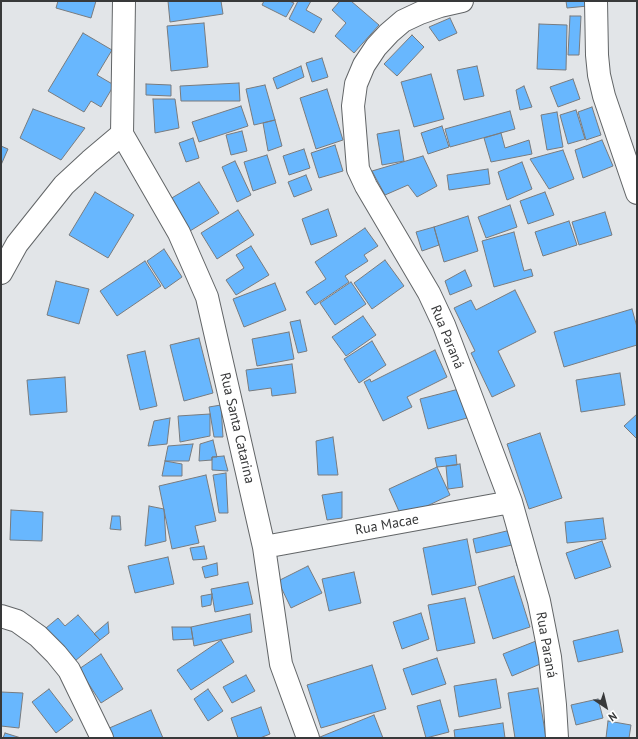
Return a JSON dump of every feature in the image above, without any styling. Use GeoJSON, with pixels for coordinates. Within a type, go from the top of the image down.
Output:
{"type":"FeatureCollection","features":[{"type":"Feature","properties":{"kind":"street"},"geometry":{"type":"LineString","coordinates":[[1,273],[17,244],[64,186],[90,161],[122,134],[124,1]]}},
{"type":"Feature","properties":{"kind":"street","name":"Rua Paraná"},"geometry":{"type":"LineString","coordinates":[[462,1],[420,13],[403,21],[376,47],[364,65],[356,84],[353,106],[358,169],[366,186],[429,293],[444,325],[511,502],[539,601],[550,657],[557,738]]}},
{"type":"Feature","properties":{"kind":"street"},"geometry":{"type":"LineString","coordinates":[[596,1],[599,75],[604,96],[637,193]]}},
{"type":"Feature","properties":{"kind":"street","name":"Rua Santa Catarina"},"geometry":{"type":"LineString","coordinates":[[122,134],[179,234],[208,297],[264,547],[281,664],[308,738]]}},
{"type":"Feature","properties":{"kind":"street","name":"Rua Macae"},"geometry":{"type":"LineString","coordinates":[[264,547],[511,502]]}},
{"type":"Feature","properties":{"kind":"street"},"geometry":{"type":"LineString","coordinates":[[1,616],[17,621],[38,636],[56,654],[68,670],[102,738]]}},
{"type":"Feature","properties":{"kind":"building"},"geometry":{"type":"Polygon","coordinates":[[[58,1],[96,1],[91,18],[56,8],[58,1]]]}},
{"type":"Feature","properties":{"kind":"building"},"geometry":{"type":"Polygon","coordinates":[[[168,1],[221,1],[223,14],[170,22],[168,1]]]}},
{"type":"Feature","properties":{"kind":"building"},"geometry":{"type":"Polygon","coordinates":[[[264,1],[289,1],[294,3],[286,17],[262,5],[264,1]]]}},
{"type":"Feature","properties":{"kind":"building"},"geometry":{"type":"Polygon","coordinates":[[[298,1],[311,1],[306,10],[322,19],[314,33],[289,19],[298,1]]]}},
{"type":"Feature","properties":{"kind":"building"},"geometry":{"type":"Polygon","coordinates":[[[340,1],[351,1],[379,25],[354,53],[335,36],[346,23],[332,10],[340,1]]]}},
{"type":"Feature","properties":{"kind":"building"},"geometry":{"type":"Polygon","coordinates":[[[566,1],[587,1],[588,6],[567,8],[566,1]]]}},
{"type":"Feature","properties":{"kind":"building"},"geometry":{"type":"Polygon","coordinates":[[[570,16],[581,16],[579,55],[568,55],[570,16]]]}},
{"type":"Feature","properties":{"kind":"building"},"geometry":{"type":"Polygon","coordinates":[[[450,18],[457,33],[439,41],[429,27],[450,18]]]}},
{"type":"Feature","properties":{"kind":"building"},"geometry":{"type":"Polygon","coordinates":[[[204,23],[208,67],[171,71],[167,26],[204,23]]]}},
{"type":"Feature","properties":{"kind":"building"},"geometry":{"type":"Polygon","coordinates":[[[539,24],[567,25],[566,70],[537,69],[539,24]]]}},
{"type":"Feature","properties":{"kind":"building"},"geometry":{"type":"Polygon","coordinates":[[[83,33],[112,50],[97,75],[114,85],[101,107],[91,101],[84,112],[48,91],[83,33]]]}},
{"type":"Feature","properties":{"kind":"building"},"geometry":{"type":"Polygon","coordinates":[[[412,35],[424,47],[397,76],[384,64],[412,35]]]}},
{"type":"Feature","properties":{"kind":"building"},"geometry":{"type":"Polygon","coordinates":[[[322,58],[328,77],[312,82],[306,63],[322,58]]]}},
{"type":"Feature","properties":{"kind":"building"},"geometry":{"type":"Polygon","coordinates":[[[301,66],[304,77],[277,89],[273,78],[301,66]]]}},
{"type":"Feature","properties":{"kind":"building"},"geometry":{"type":"Polygon","coordinates":[[[477,66],[484,96],[464,100],[457,70],[477,66]]]}},
{"type":"Feature","properties":{"kind":"building"},"geometry":{"type":"Polygon","coordinates":[[[431,74],[444,119],[414,127],[401,82],[431,74]]]}},
{"type":"Feature","properties":{"kind":"building"},"geometry":{"type":"Polygon","coordinates":[[[573,79],[580,99],[558,107],[550,87],[573,79]]]}},
{"type":"Feature","properties":{"kind":"building"},"geometry":{"type":"Polygon","coordinates":[[[239,83],[240,101],[181,101],[180,86],[239,83]]]}},
{"type":"Feature","properties":{"kind":"building"},"geometry":{"type":"Polygon","coordinates":[[[146,84],[171,85],[171,96],[146,95],[146,84]]]}},
{"type":"Feature","properties":{"kind":"building"},"geometry":{"type":"Polygon","coordinates":[[[265,85],[275,120],[254,125],[246,89],[265,85]]]}},
{"type":"Feature","properties":{"kind":"building"},"geometry":{"type":"Polygon","coordinates":[[[524,86],[532,107],[520,110],[516,90],[524,86]]]}},
{"type":"Feature","properties":{"kind":"building"},"geometry":{"type":"Polygon","coordinates":[[[327,89],[343,140],[316,149],[300,98],[327,89]]]}},
{"type":"Feature","properties":{"kind":"building"},"geometry":{"type":"Polygon","coordinates":[[[153,99],[175,99],[179,128],[155,133],[153,99]]]}},
{"type":"Feature","properties":{"kind":"building"},"geometry":{"type":"Polygon","coordinates":[[[241,106],[248,126],[199,142],[192,122],[241,106]]]}},
{"type":"Feature","properties":{"kind":"building"},"geometry":{"type":"Polygon","coordinates":[[[592,107],[601,135],[586,140],[578,112],[592,107]]]}},
{"type":"Feature","properties":{"kind":"building"},"geometry":{"type":"Polygon","coordinates":[[[33,109],[85,128],[61,160],[20,138],[33,109]]]}},
{"type":"Feature","properties":{"kind":"building"},"geometry":{"type":"Polygon","coordinates":[[[576,110],[585,139],[568,144],[560,115],[576,110]]]}},
{"type":"Feature","properties":{"kind":"building"},"geometry":{"type":"Polygon","coordinates":[[[510,111],[515,129],[450,147],[445,129],[510,111]]]}},
{"type":"Feature","properties":{"kind":"building"},"geometry":{"type":"Polygon","coordinates":[[[557,112],[563,147],[547,150],[541,115],[557,112]]]}},
{"type":"Feature","properties":{"kind":"building"},"geometry":{"type":"Polygon","coordinates":[[[275,120],[282,146],[268,151],[263,123],[275,120]]]}},
{"type":"Feature","properties":{"kind":"building"},"geometry":{"type":"Polygon","coordinates":[[[442,126],[449,147],[428,154],[421,133],[442,126]]]}},
{"type":"Feature","properties":{"kind":"building"},"geometry":{"type":"Polygon","coordinates":[[[399,130],[404,161],[382,165],[377,134],[399,130]]]}},
{"type":"Feature","properties":{"kind":"building"},"geometry":{"type":"Polygon","coordinates":[[[242,131],[247,151],[231,155],[226,135],[242,131]]]}},
{"type":"Feature","properties":{"kind":"building"},"geometry":{"type":"Polygon","coordinates":[[[501,133],[505,148],[529,140],[532,154],[491,162],[484,138],[501,133]]]}},
{"type":"Feature","properties":{"kind":"building"},"geometry":{"type":"Polygon","coordinates":[[[193,138],[199,158],[186,162],[179,143],[193,138]]]}},
{"type":"Feature","properties":{"kind":"building"},"geometry":{"type":"Polygon","coordinates":[[[602,140],[613,166],[583,178],[575,150],[602,140]]]}},
{"type":"Feature","properties":{"kind":"building"},"geometry":{"type":"Polygon","coordinates":[[[335,145],[343,171],[319,178],[311,153],[335,145]]]}},
{"type":"Feature","properties":{"kind":"building"},"geometry":{"type":"Polygon","coordinates":[[[1,146],[8,149],[1,165],[1,146]]]}},
{"type":"Feature","properties":{"kind":"building"},"geometry":{"type":"Polygon","coordinates":[[[304,149],[310,168],[289,175],[283,156],[304,149]]]}},
{"type":"Feature","properties":{"kind":"building"},"geometry":{"type":"Polygon","coordinates":[[[563,150],[574,179],[549,189],[530,159],[563,150]]]}},
{"type":"Feature","properties":{"kind":"building"},"geometry":{"type":"Polygon","coordinates":[[[267,155],[276,183],[253,191],[244,162],[267,155]]]}},
{"type":"Feature","properties":{"kind":"building"},"geometry":{"type":"Polygon","coordinates":[[[423,156],[437,186],[417,197],[408,185],[385,195],[372,171],[423,156]]]}},
{"type":"Feature","properties":{"kind":"building"},"geometry":{"type":"Polygon","coordinates":[[[235,161],[251,195],[237,202],[222,167],[235,161]]]}},
{"type":"Feature","properties":{"kind":"building"},"geometry":{"type":"Polygon","coordinates":[[[522,162],[532,189],[507,200],[498,172],[522,162]]]}},
{"type":"Feature","properties":{"kind":"building"},"geometry":{"type":"Polygon","coordinates":[[[488,169],[490,184],[449,190],[447,175],[488,169]]]}},
{"type":"Feature","properties":{"kind":"building"},"geometry":{"type":"Polygon","coordinates":[[[306,175],[312,190],[294,197],[288,182],[306,175]]]}},
{"type":"Feature","properties":{"kind":"building"},"geometry":{"type":"Polygon","coordinates":[[[199,182],[219,213],[190,231],[170,199],[199,182]]]}},
{"type":"Feature","properties":{"kind":"building"},"geometry":{"type":"Polygon","coordinates":[[[95,192],[134,215],[108,258],[69,235],[95,192]]]}},
{"type":"Feature","properties":{"kind":"building"},"geometry":{"type":"Polygon","coordinates":[[[545,192],[554,215],[528,224],[520,201],[545,192]]]}},
{"type":"Feature","properties":{"kind":"building"},"geometry":{"type":"Polygon","coordinates":[[[510,205],[517,227],[486,238],[478,217],[510,205]]]}},
{"type":"Feature","properties":{"kind":"building"},"geometry":{"type":"Polygon","coordinates":[[[328,209],[337,236],[311,245],[302,219],[328,209]]]}},
{"type":"Feature","properties":{"kind":"building"},"geometry":{"type":"Polygon","coordinates":[[[238,210],[254,235],[217,259],[201,233],[238,210]]]}},
{"type":"Feature","properties":{"kind":"building"},"geometry":{"type":"Polygon","coordinates":[[[605,212],[612,235],[579,245],[572,222],[605,212]]]}},
{"type":"Feature","properties":{"kind":"building"},"geometry":{"type":"Polygon","coordinates":[[[468,216],[478,251],[444,262],[434,227],[468,216]]]}},
{"type":"Feature","properties":{"kind":"building"},"geometry":{"type":"Polygon","coordinates":[[[569,221],[577,245],[543,256],[535,232],[569,221]]]}},
{"type":"Feature","properties":{"kind":"building"},"geometry":{"type":"Polygon","coordinates":[[[434,227],[439,245],[422,251],[416,232],[434,227]]]}},
{"type":"Feature","properties":{"kind":"building"},"geometry":{"type":"Polygon","coordinates":[[[365,228],[378,246],[364,255],[368,261],[345,276],[349,282],[315,305],[306,292],[326,279],[315,262],[365,228]]]}},
{"type":"Feature","properties":{"kind":"building"},"geometry":{"type":"Polygon","coordinates":[[[514,232],[524,271],[531,269],[533,276],[494,287],[482,241],[514,232]]]}},
{"type":"Feature","properties":{"kind":"building"},"geometry":{"type":"Polygon","coordinates":[[[251,246],[269,275],[236,295],[226,280],[244,268],[236,255],[251,246]]]}},
{"type":"Feature","properties":{"kind":"building"},"geometry":{"type":"Polygon","coordinates":[[[164,249],[182,277],[165,289],[147,261],[164,249]]]}},
{"type":"Feature","properties":{"kind":"building"},"geometry":{"type":"Polygon","coordinates":[[[385,260],[404,286],[372,309],[354,283],[385,260]]]}},
{"type":"Feature","properties":{"kind":"building"},"geometry":{"type":"Polygon","coordinates":[[[145,261],[161,286],[117,316],[100,291],[145,261]]]}},
{"type":"Feature","properties":{"kind":"building"},"geometry":{"type":"Polygon","coordinates":[[[465,270],[472,286],[450,295],[445,281],[465,270]]]}},
{"type":"Feature","properties":{"kind":"building"},"geometry":{"type":"Polygon","coordinates":[[[56,281],[89,289],[79,324],[47,315],[56,281]]]}},
{"type":"Feature","properties":{"kind":"building"},"geometry":{"type":"Polygon","coordinates":[[[351,282],[366,304],[335,325],[320,303],[351,282]]]}},
{"type":"Feature","properties":{"kind":"building"},"geometry":{"type":"Polygon","coordinates":[[[275,283],[286,310],[244,327],[233,299],[275,283]]]}},
{"type":"Feature","properties":{"kind":"building"},"geometry":{"type":"Polygon","coordinates":[[[515,290],[536,332],[498,351],[515,386],[492,397],[471,353],[475,351],[454,308],[471,300],[476,310],[515,290]]]}},
{"type":"Feature","properties":{"kind":"building"},"geometry":{"type":"Polygon","coordinates":[[[632,309],[637,327],[637,345],[564,367],[554,332],[632,309]]]}},
{"type":"Feature","properties":{"kind":"building"},"geometry":{"type":"Polygon","coordinates":[[[363,316],[376,335],[346,356],[332,337],[363,316]]]}},
{"type":"Feature","properties":{"kind":"building"},"geometry":{"type":"Polygon","coordinates":[[[300,320],[307,351],[298,353],[290,322],[300,320]]]}},
{"type":"Feature","properties":{"kind":"building"},"geometry":{"type":"Polygon","coordinates":[[[289,332],[294,359],[257,366],[252,339],[289,332]]]}},
{"type":"Feature","properties":{"kind":"building"},"geometry":{"type":"Polygon","coordinates":[[[199,338],[213,393],[184,401],[170,345],[199,338]]]}},
{"type":"Feature","properties":{"kind":"building"},"geometry":{"type":"Polygon","coordinates":[[[372,341],[386,365],[359,383],[344,359],[372,341]]]}},
{"type":"Feature","properties":{"kind":"building"},"geometry":{"type":"Polygon","coordinates":[[[435,350],[447,377],[407,397],[412,407],[383,421],[364,382],[370,379],[371,382],[435,350]]]}},
{"type":"Feature","properties":{"kind":"building"},"geometry":{"type":"Polygon","coordinates":[[[145,351],[157,406],[140,410],[127,355],[145,351]]]}},
{"type":"Feature","properties":{"kind":"building"},"geometry":{"type":"Polygon","coordinates":[[[292,364],[296,393],[272,396],[271,388],[249,391],[246,370],[292,364]]]}},
{"type":"Feature","properties":{"kind":"building"},"geometry":{"type":"Polygon","coordinates":[[[620,373],[625,405],[581,412],[576,380],[620,373]]]}},
{"type":"Feature","properties":{"kind":"building"},"geometry":{"type":"Polygon","coordinates":[[[65,377],[67,412],[30,415],[27,380],[65,377]]]}},
{"type":"Feature","properties":{"kind":"building"},"geometry":{"type":"Polygon","coordinates":[[[459,389],[467,418],[428,429],[420,399],[459,389]]]}},
{"type":"Feature","properties":{"kind":"building"},"geometry":{"type":"Polygon","coordinates":[[[221,405],[223,437],[214,437],[209,407],[221,405]]]}},
{"type":"Feature","properties":{"kind":"building"},"geometry":{"type":"Polygon","coordinates":[[[210,414],[210,436],[180,442],[178,416],[210,414]]]}},
{"type":"Feature","properties":{"kind":"building"},"geometry":{"type":"Polygon","coordinates":[[[637,414],[637,439],[624,426],[637,414]]]}},
{"type":"Feature","properties":{"kind":"building"},"geometry":{"type":"Polygon","coordinates":[[[170,418],[167,444],[148,446],[154,421],[170,418]]]}},
{"type":"Feature","properties":{"kind":"building"},"geometry":{"type":"Polygon","coordinates":[[[540,433],[562,498],[529,509],[507,444],[540,433]]]}},
{"type":"Feature","properties":{"kind":"building"},"geometry":{"type":"Polygon","coordinates":[[[333,437],[338,475],[318,475],[316,441],[333,437]]]}},
{"type":"Feature","properties":{"kind":"building"},"geometry":{"type":"Polygon","coordinates":[[[213,440],[217,457],[212,457],[212,460],[199,461],[200,444],[213,440]]]}},
{"type":"Feature","properties":{"kind":"building"},"geometry":{"type":"Polygon","coordinates":[[[193,444],[189,461],[165,461],[168,446],[193,444]]]}},
{"type":"Feature","properties":{"kind":"building"},"geometry":{"type":"Polygon","coordinates":[[[456,455],[457,465],[437,467],[435,458],[456,455]]]}},
{"type":"Feature","properties":{"kind":"building"},"geometry":{"type":"Polygon","coordinates":[[[224,456],[228,471],[212,470],[212,457],[224,456]]]}},
{"type":"Feature","properties":{"kind":"building"},"geometry":{"type":"Polygon","coordinates":[[[165,461],[182,464],[182,476],[162,476],[165,461]]]}},
{"type":"Feature","properties":{"kind":"building"},"geometry":{"type":"Polygon","coordinates":[[[460,464],[463,487],[448,489],[446,466],[460,464]]]}},
{"type":"Feature","properties":{"kind":"building"},"geometry":{"type":"Polygon","coordinates":[[[437,467],[450,495],[402,518],[389,489],[437,467]]]}},
{"type":"Feature","properties":{"kind":"building"},"geometry":{"type":"Polygon","coordinates":[[[226,473],[228,513],[219,513],[213,475],[226,473]]]}},
{"type":"Feature","properties":{"kind":"building"},"geometry":{"type":"Polygon","coordinates":[[[206,475],[216,521],[195,526],[199,543],[172,549],[159,486],[206,475]]]}},
{"type":"Feature","properties":{"kind":"building"},"geometry":{"type":"Polygon","coordinates":[[[342,492],[342,518],[327,520],[322,495],[342,492]]]}},
{"type":"Feature","properties":{"kind":"building"},"geometry":{"type":"Polygon","coordinates":[[[149,506],[164,509],[166,541],[145,546],[149,506]]]}},
{"type":"Feature","properties":{"kind":"building"},"geometry":{"type":"Polygon","coordinates":[[[11,510],[43,512],[42,541],[10,540],[11,510]]]}},
{"type":"Feature","properties":{"kind":"building"},"geometry":{"type":"Polygon","coordinates":[[[112,516],[120,516],[121,530],[110,529],[112,516]]]}},
{"type":"Feature","properties":{"kind":"building"},"geometry":{"type":"Polygon","coordinates":[[[603,518],[606,539],[567,543],[565,522],[603,518]]]}},
{"type":"Feature","properties":{"kind":"building"},"geometry":{"type":"Polygon","coordinates":[[[515,529],[522,565],[517,566],[512,545],[476,553],[473,539],[515,529]]]}},
{"type":"Feature","properties":{"kind":"building"},"geometry":{"type":"Polygon","coordinates":[[[467,539],[476,585],[432,595],[423,548],[467,539]]]}},
{"type":"Feature","properties":{"kind":"building"},"geometry":{"type":"Polygon","coordinates":[[[602,541],[611,567],[575,579],[566,553],[602,541]]]}},
{"type":"Feature","properties":{"kind":"building"},"geometry":{"type":"Polygon","coordinates":[[[204,546],[207,559],[193,560],[190,548],[204,546]]]}},
{"type":"Feature","properties":{"kind":"building"},"geometry":{"type":"Polygon","coordinates":[[[168,557],[174,584],[135,593],[128,566],[168,557]]]}},
{"type":"Feature","properties":{"kind":"building"},"geometry":{"type":"Polygon","coordinates":[[[217,563],[218,575],[205,578],[202,567],[217,563]]]}},
{"type":"Feature","properties":{"kind":"building"},"geometry":{"type":"Polygon","coordinates":[[[308,566],[322,593],[291,608],[278,581],[308,566]]]}},
{"type":"Feature","properties":{"kind":"building"},"geometry":{"type":"Polygon","coordinates":[[[354,572],[361,603],[329,611],[322,579],[354,572]]]}},
{"type":"Feature","properties":{"kind":"building"},"geometry":{"type":"Polygon","coordinates":[[[514,576],[530,627],[493,639],[478,587],[514,576]]]}},
{"type":"Feature","properties":{"kind":"building"},"geometry":{"type":"Polygon","coordinates":[[[248,582],[253,604],[215,612],[211,589],[248,582]]]}},
{"type":"Feature","properties":{"kind":"building"},"geometry":{"type":"Polygon","coordinates":[[[212,594],[211,605],[202,607],[201,596],[212,594]]]}},
{"type":"Feature","properties":{"kind":"building"},"geometry":{"type":"Polygon","coordinates":[[[465,598],[475,643],[437,651],[428,605],[465,598]]]}},
{"type":"Feature","properties":{"kind":"building"},"geometry":{"type":"Polygon","coordinates":[[[421,613],[429,639],[402,649],[393,622],[421,613]]]}},
{"type":"Feature","properties":{"kind":"building"},"geometry":{"type":"Polygon","coordinates":[[[250,614],[252,632],[194,646],[191,627],[250,614]]]}},
{"type":"Feature","properties":{"kind":"building"},"geometry":{"type":"Polygon","coordinates":[[[78,615],[100,640],[75,661],[46,628],[58,618],[65,626],[78,615]]]}},
{"type":"Feature","properties":{"kind":"building"},"geometry":{"type":"Polygon","coordinates":[[[108,622],[109,633],[100,640],[94,634],[108,622]]]}},
{"type":"Feature","properties":{"kind":"building"},"geometry":{"type":"Polygon","coordinates":[[[172,627],[191,627],[193,639],[173,640],[172,627]]]}},
{"type":"Feature","properties":{"kind":"building"},"geometry":{"type":"Polygon","coordinates":[[[618,630],[623,652],[578,662],[573,641],[618,630]]]}},
{"type":"Feature","properties":{"kind":"building"},"geometry":{"type":"Polygon","coordinates":[[[221,640],[234,662],[191,690],[177,670],[221,640]]]}},
{"type":"Feature","properties":{"kind":"building"},"geometry":{"type":"Polygon","coordinates":[[[536,641],[545,662],[512,676],[503,654],[536,641]]]}},
{"type":"Feature","properties":{"kind":"building"},"geometry":{"type":"Polygon","coordinates":[[[101,654],[123,689],[101,703],[79,669],[101,654]]]}},
{"type":"Feature","properties":{"kind":"building"},"geometry":{"type":"Polygon","coordinates":[[[437,658],[446,684],[412,695],[403,669],[437,658]]]}},
{"type":"Feature","properties":{"kind":"building"},"geometry":{"type":"Polygon","coordinates":[[[372,665],[386,709],[321,728],[307,685],[372,665]]]}},
{"type":"Feature","properties":{"kind":"building"},"geometry":{"type":"Polygon","coordinates":[[[246,675],[255,691],[232,703],[223,687],[246,675]]]}},
{"type":"Feature","properties":{"kind":"building"},"geometry":{"type":"Polygon","coordinates":[[[496,679],[501,708],[459,717],[454,686],[496,679]]]}},
{"type":"Feature","properties":{"kind":"building"},"geometry":{"type":"Polygon","coordinates":[[[538,688],[546,738],[515,738],[508,693],[538,688]]]}},
{"type":"Feature","properties":{"kind":"building"},"geometry":{"type":"Polygon","coordinates":[[[49,689],[73,720],[56,733],[32,702],[49,689]]]}},
{"type":"Feature","properties":{"kind":"building"},"geometry":{"type":"Polygon","coordinates":[[[208,689],[223,711],[208,721],[194,699],[208,689]]]}},
{"type":"Feature","properties":{"kind":"building"},"geometry":{"type":"Polygon","coordinates":[[[1,692],[23,693],[19,728],[1,726],[1,692]]]}},
{"type":"Feature","properties":{"kind":"building"},"geometry":{"type":"Polygon","coordinates":[[[598,699],[603,718],[576,725],[571,705],[598,699]]]}},
{"type":"Feature","properties":{"kind":"building"},"geometry":{"type":"Polygon","coordinates":[[[440,700],[449,732],[426,738],[417,706],[440,700]]]}},
{"type":"Feature","properties":{"kind":"building"},"geometry":{"type":"Polygon","coordinates":[[[261,707],[270,734],[260,738],[238,738],[231,718],[261,707]]]}},
{"type":"Feature","properties":{"kind":"building"},"geometry":{"type":"Polygon","coordinates":[[[151,710],[163,738],[111,738],[107,729],[151,710]]]}},
{"type":"Feature","properties":{"kind":"building"},"geometry":{"type":"Polygon","coordinates":[[[374,715],[383,738],[320,737],[374,715]]]}},
{"type":"Feature","properties":{"kind":"building"},"geometry":{"type":"Polygon","coordinates":[[[608,721],[631,725],[629,738],[606,738],[608,721]]]}},
{"type":"Feature","properties":{"kind":"building"},"geometry":{"type":"Polygon","coordinates":[[[503,723],[505,738],[455,738],[454,730],[503,723]]]}},
{"type":"Feature","properties":{"kind":"building"},"geometry":{"type":"Polygon","coordinates":[[[5,733],[21,738],[3,738],[5,733]]]}}]}
